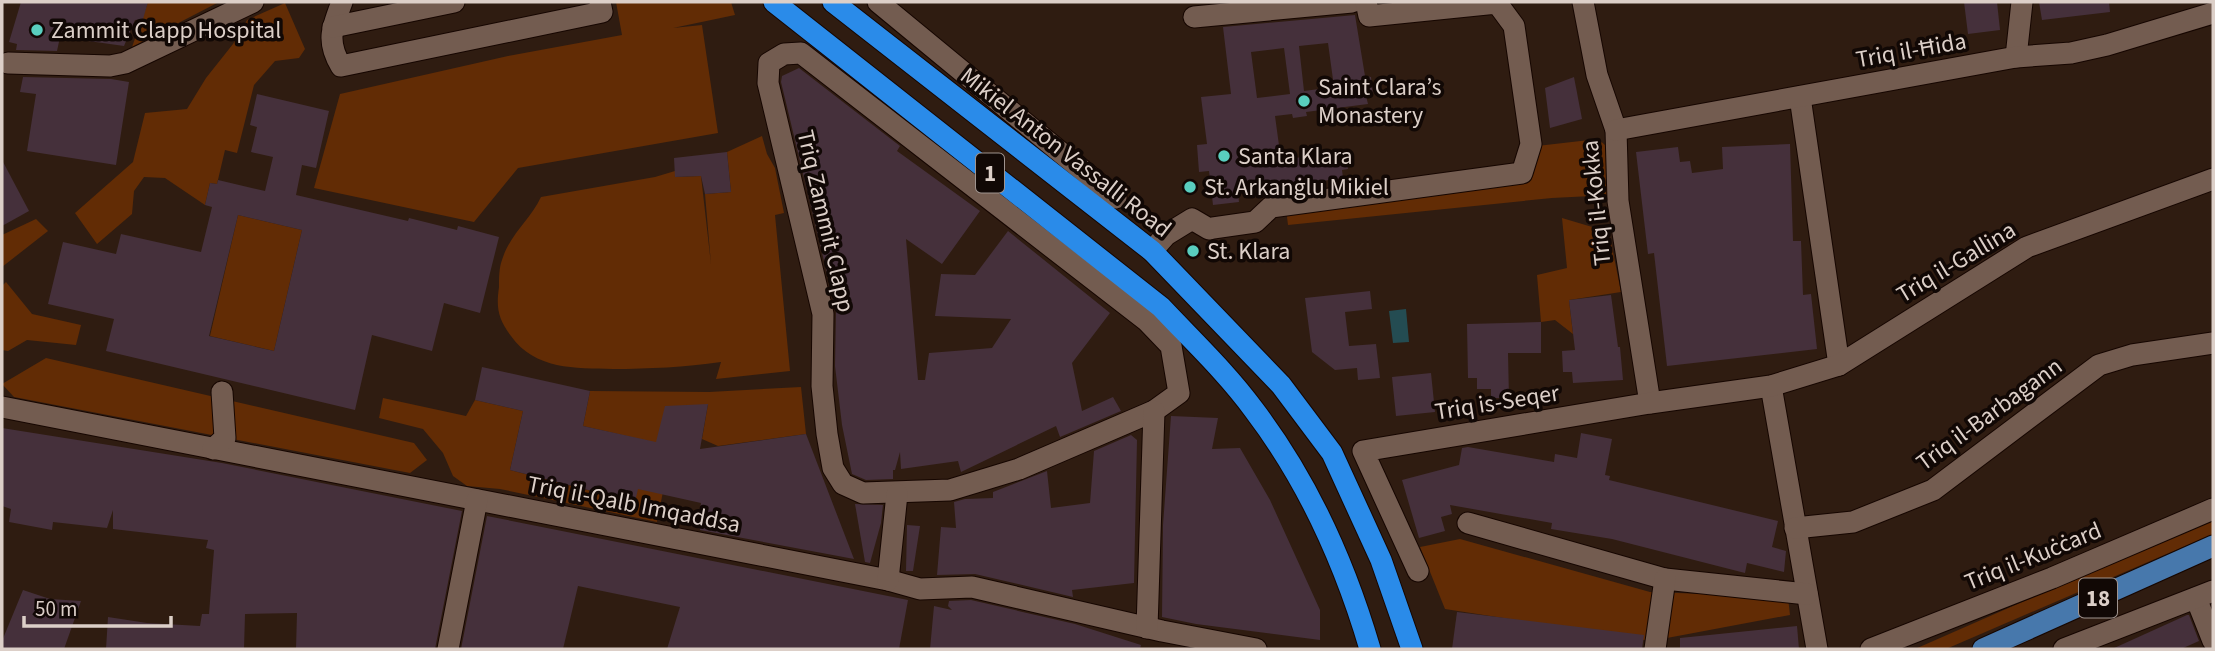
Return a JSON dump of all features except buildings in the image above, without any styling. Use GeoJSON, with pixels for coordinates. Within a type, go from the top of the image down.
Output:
{"type":"FeatureCollection","features":[{"type":"Feature","properties":{"kind":"highway","name":"1"},"geometry":{"type":"LineString","coordinates":[[774,2],[1154,314],[1201,349],[1254,409],[1300,476],[1345,571],[1369,644]]}},
{"type":"Feature","properties":{"kind":"highway","name":"Mikiel Anton Vassalli Road"},"geometry":{"type":"LineString","coordinates":[[836,3],[1152,251],[1281,385],[1332,453],[1381,560],[1412,649]]}},
{"type":"Feature","properties":{"kind":"main road","name":"18"},"geometry":{"type":"LineString","coordinates":[[1983,649],[2213,547]]}},
{"type":"Feature","properties":{"kind":"street"},"geometry":{"type":"LineString","coordinates":[[4,61],[110,66],[125,63],[253,2]]}},
{"type":"Feature","properties":{"kind":"street"},"geometry":{"type":"LineString","coordinates":[[342,2],[332,27],[332,50],[341,66],[602,12],[600,2]]}},
{"type":"Feature","properties":{"kind":"street"},"geometry":{"type":"LineString","coordinates":[[332,27],[454,2]]}},
{"type":"Feature","properties":{"kind":"street"},"geometry":{"type":"LineString","coordinates":[[878,2],[1116,198]]}},
{"type":"Feature","properties":{"kind":"street"},"geometry":{"type":"LineString","coordinates":[[1194,17],[1352,2]]}},
{"type":"Feature","properties":{"kind":"street"},"geometry":{"type":"LineString","coordinates":[[1152,251],[1166,234],[1192,219],[1209,229],[1255,222],[1271,207],[1522,173],[1531,145],[1514,26],[1497,3],[1369,16],[1366,2]]}},
{"type":"Feature","properties":{"kind":"street","name":"Triq il-Kokka"},"geometry":{"type":"LineString","coordinates":[[1583,2],[1597,75],[1616,130],[1618,201],[1650,403]]}},
{"type":"Feature","properties":{"kind":"street"},"geometry":{"type":"LineString","coordinates":[[2016,57],[2022,2]]}},
{"type":"Feature","properties":{"kind":"street","name":"Triq il-Ħida"},"geometry":{"type":"LineString","coordinates":[[1616,130],[2016,57],[2071,53],[2213,13]]}},
{"type":"Feature","properties":{"kind":"street","name":"Triq Zammit Clapp"},"geometry":{"type":"LineString","coordinates":[[897,494],[863,493],[843,484],[833,468],[822,386],[823,314],[768,83],[769,63],[784,54],[801,53],[1154,314]]}},
{"type":"Feature","properties":{"kind":"street"},"geometry":{"type":"LineString","coordinates":[[1800,97],[1839,365]]}},
{"type":"Feature","properties":{"kind":"street","name":"Triq il-Gallina"},"geometry":{"type":"LineString","coordinates":[[1771,386],[1839,365],[2027,247],[2213,179]]}},
{"type":"Feature","properties":{"kind":"street"},"geometry":{"type":"LineString","coordinates":[[888,580],[897,494],[950,490],[1019,469],[1154,411],[1179,393],[1171,346],[1154,314]]}},
{"type":"Feature","properties":{"kind":"street","name":"Triq il-Barbagann"},"geometry":{"type":"LineString","coordinates":[[1795,528],[1853,522],[1933,490],[2099,365],[2132,355],[2212,347]]}},
{"type":"Feature","properties":{"kind":"street"},"geometry":{"type":"LineString","coordinates":[[1771,386],[1818,649]]}},
{"type":"Feature","properties":{"kind":"street","name":"Triq is-Seqer"},"geometry":{"type":"LineString","coordinates":[[1418,571],[1363,450],[1771,386]]}},
{"type":"Feature","properties":{"kind":"street"},"geometry":{"type":"LineString","coordinates":[[213,449],[225,438],[222,392]]}},
{"type":"Feature","properties":{"kind":"street","name":"Triq il-Qalb Imqaddsa"},"geometry":{"type":"LineString","coordinates":[[2,407],[888,580],[920,589],[972,587],[1147,628],[1256,649]]}},
{"type":"Feature","properties":{"kind":"street"},"geometry":{"type":"LineString","coordinates":[[1147,628],[1154,411]]}},
{"type":"Feature","properties":{"kind":"street"},"geometry":{"type":"LineString","coordinates":[[448,649],[477,500]]}},
{"type":"Feature","properties":{"kind":"street","name":"Triq il-Kuċċard"},"geometry":{"type":"LineString","coordinates":[[1871,649],[2052,578],[2213,509]]}},
{"type":"Feature","properties":{"kind":"street"},"geometry":{"type":"LineString","coordinates":[[1468,523],[1665,579],[1807,594]]}},
{"type":"Feature","properties":{"kind":"street"},"geometry":{"type":"LineString","coordinates":[[1656,649],[1665,579]]}},
{"type":"Feature","properties":{"kind":"street"},"geometry":{"type":"LineString","coordinates":[[2064,649],[2205,594],[2213,641]]}},
{"type":"Feature","properties":{"kind":"shaded area"},"geometry":{"type":"Polygon","coordinates":[[[148,2],[219,2],[132,47],[148,2]]]}},
{"type":"Feature","properties":{"kind":"shaded area"},"geometry":{"type":"Polygon","coordinates":[[[616,2],[731,2],[735,15],[673,28],[702,25],[718,133],[518,168],[474,222],[314,188],[340,94],[508,56],[622,35],[616,2]]]}},
{"type":"Feature","properties":{"kind":"shaded area"},"geometry":{"type":"Polygon","coordinates":[[[285,3],[305,49],[299,58],[275,61],[254,85],[237,153],[225,150],[217,184],[210,183],[205,205],[165,178],[144,177],[134,191],[132,214],[97,244],[75,213],[133,162],[145,113],[187,109],[247,20],[285,3]]]}},
{"type":"Feature","properties":{"kind":"shaded area"},"geometry":{"type":"Polygon","coordinates":[[[762,136],[767,154],[775,168],[784,213],[775,215],[790,371],[716,379],[721,362],[640,369],[570,367],[544,361],[532,355],[511,336],[503,324],[498,307],[500,266],[510,242],[541,197],[675,171],[675,177],[701,176],[711,264],[705,194],[731,192],[727,152],[762,136]]]}},
{"type":"Feature","properties":{"kind":"shaded area"},"geometry":{"type":"Polygon","coordinates":[[[1598,139],[1605,145],[1611,195],[1552,198],[1288,225],[1286,209],[1515,179],[1537,146],[1598,139]]]}},
{"type":"Feature","properties":{"kind":"shaded area"},"geometry":{"type":"Polygon","coordinates":[[[238,215],[302,230],[274,351],[210,336],[238,215]]]}},
{"type":"Feature","properties":{"kind":"shaded area"},"geometry":{"type":"Polygon","coordinates":[[[1562,218],[1609,232],[1621,292],[1569,300],[1573,334],[1555,320],[1541,322],[1537,275],[1567,268],[1562,218]]]}},
{"type":"Feature","properties":{"kind":"shaded area"},"geometry":{"type":"Polygon","coordinates":[[[36,219],[48,231],[2,267],[2,235],[36,219]]]}},
{"type":"Feature","properties":{"kind":"shaded area"},"geometry":{"type":"Polygon","coordinates":[[[6,282],[32,314],[81,325],[76,345],[27,340],[8,351],[2,350],[2,286],[6,282]]]}},
{"type":"Feature","properties":{"kind":"shaded area"},"geometry":{"type":"Polygon","coordinates":[[[46,358],[414,443],[427,460],[410,473],[14,397],[2,384],[46,358]]]}},
{"type":"Feature","properties":{"kind":"shaded area"},"geometry":{"type":"Polygon","coordinates":[[[801,387],[806,434],[718,446],[702,439],[708,404],[675,431],[657,522],[500,489],[467,486],[453,476],[443,453],[423,429],[379,418],[383,398],[466,416],[475,400],[523,411],[510,470],[634,502],[648,441],[583,426],[590,391],[709,392],[801,387]]]}},
{"type":"Feature","properties":{"kind":"shaded area"},"geometry":{"type":"Polygon","coordinates":[[[2213,518],[2213,534],[1946,649],[1915,649],[2213,518]]]}},
{"type":"Feature","properties":{"kind":"shaded area"},"geometry":{"type":"Polygon","coordinates":[[[1460,539],[1650,592],[1788,597],[1790,615],[1651,641],[1445,609],[1420,547],[1460,539]]]}},
{"type":"Feature","properties":{"kind":"water"},"geometry":{"type":"Polygon","coordinates":[[[1406,309],[1409,342],[1393,343],[1389,311],[1406,309]]]}},
{"type":"Feature","properties":{"kind":"place","name":"Zammit Clapp Hospital"},"geometry":{"type":"Point","coordinates":[37,30]}},
{"type":"Feature","properties":{"kind":"place","name":"Saint Clara’s Monastery"},"geometry":{"type":"Point","coordinates":[1304,101]}},
{"type":"Feature","properties":{"kind":"place","name":"Santa Klara"},"geometry":{"type":"Point","coordinates":[1224,156]}},
{"type":"Feature","properties":{"kind":"place","name":"St. Arkanġlu Mikiel"},"geometry":{"type":"Point","coordinates":[1190,187]}},
{"type":"Feature","properties":{"kind":"place","name":"St. Klara"},"geometry":{"type":"Point","coordinates":[1193,251]}}]}
